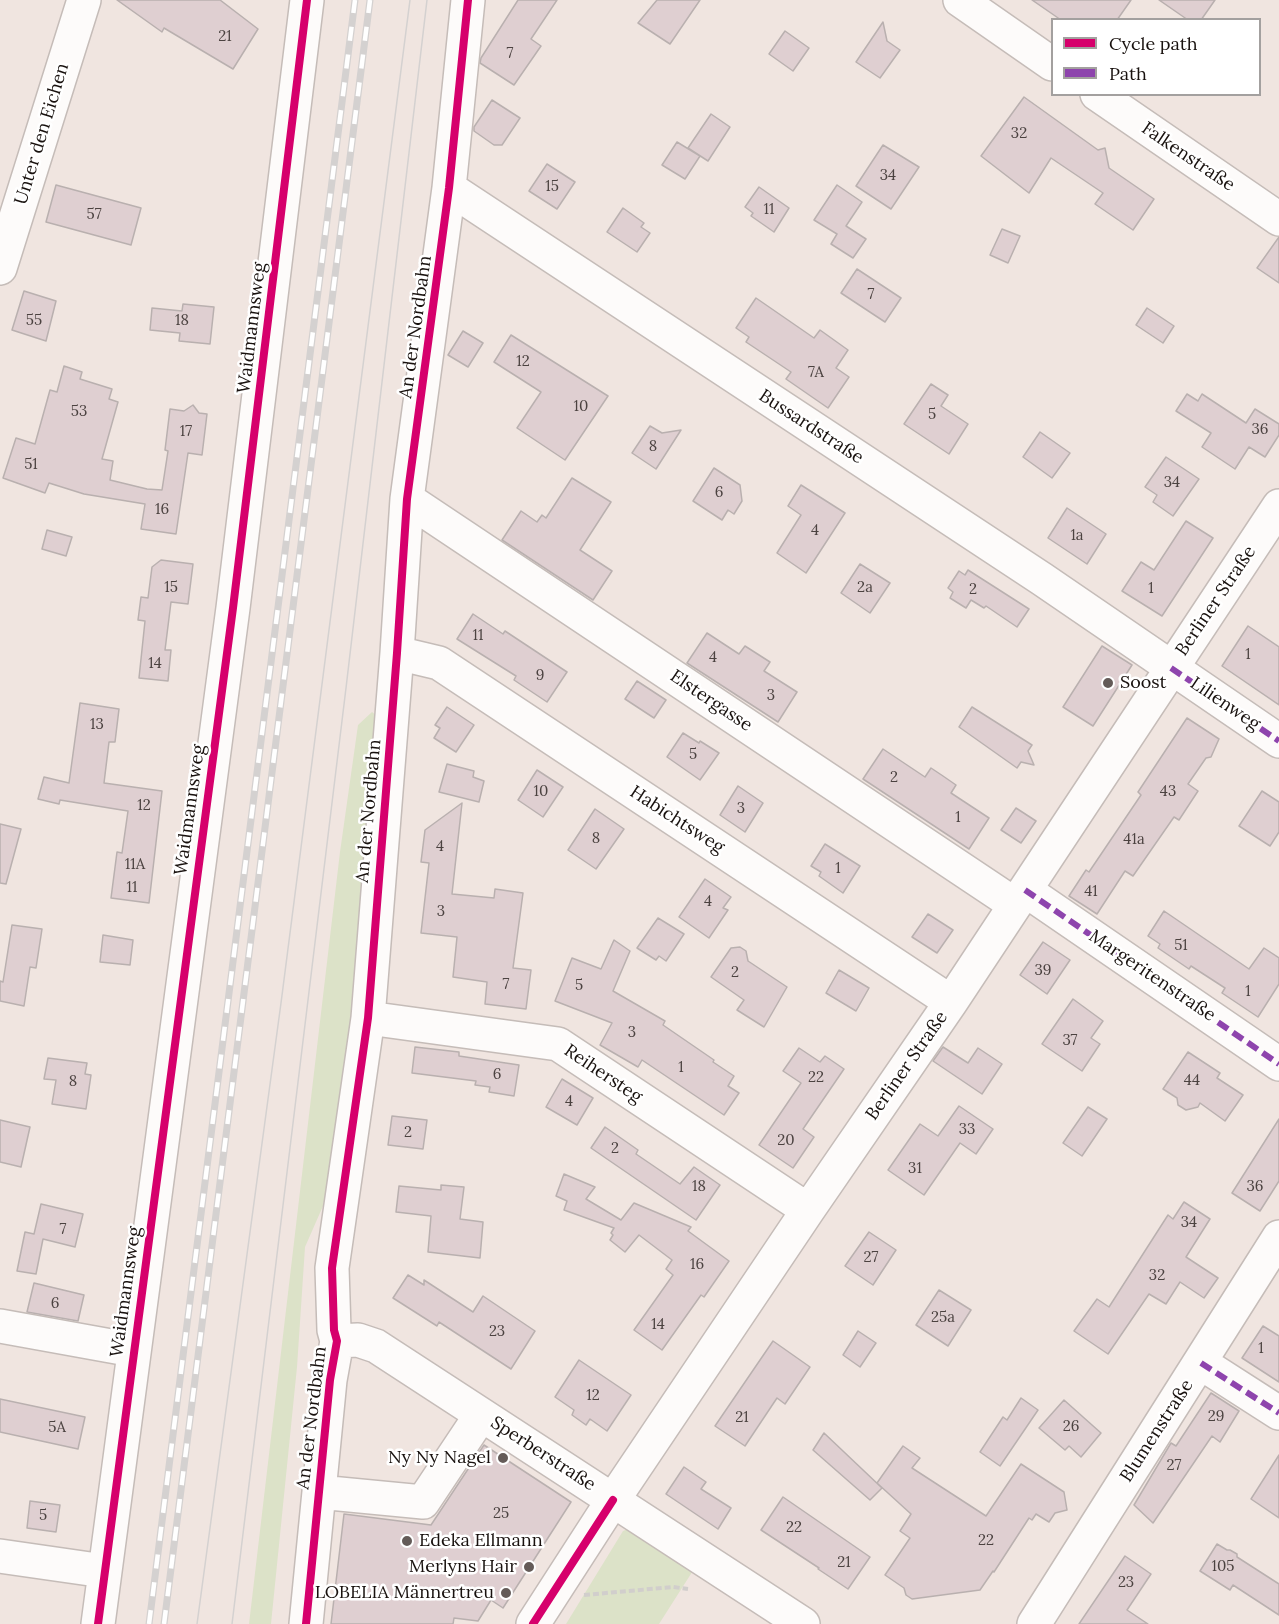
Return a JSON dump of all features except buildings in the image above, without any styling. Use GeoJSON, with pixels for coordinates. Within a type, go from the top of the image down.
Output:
{"type":"FeatureCollection","features":[{"type":"Feature","properties":{"kind":"street","name":"Unter den Eichen"},"geometry":{"type":"LineString","coordinates":[[0,268],[84,0]]}},
{"type":"Feature","properties":{"kind":"street","name":"Waidmannsweg"},"geometry":{"type":"LineString","coordinates":[[98,1624],[231,620],[307,0]]}},
{"type":"Feature","properties":{"kind":"street","name":"An der Nordbahn"},"geometry":{"type":"LineString","coordinates":[[306,1624],[330,1380],[337,1341],[334,1329],[332,1268],[368,1018],[407,499],[450,188],[468,0]]}},
{"type":"Feature","properties":{"kind":"street"},"geometry":{"type":"LineString","coordinates":[[960,0],[1051,63]]}},
{"type":"Feature","properties":{"kind":"street","name":"Falkenstraße"},"geometry":{"type":"LineString","coordinates":[[1100,96],[1279,219]]}},
{"type":"Feature","properties":{"kind":"street","name":"Bussardstraße"},"geometry":{"type":"LineString","coordinates":[[450,188],[1032,572],[1172,668]]}},
{"type":"Feature","properties":{"kind":"street","name":"Elstergasse"},"geometry":{"type":"LineString","coordinates":[[407,499],[1019,897]]}},
{"type":"Feature","properties":{"kind":"street","name":"Berliner Straße"},"geometry":{"type":"LineString","coordinates":[[532,1624],[808,1210],[951,1002],[1279,506]]}},
{"type":"Feature","properties":{"kind":"street","name":"Habichtsweg"},"geometry":{"type":"LineString","coordinates":[[397,653],[439,663],[951,1002]]}},
{"type":"Feature","properties":{"kind":"street","name":"Lilienweg"},"geometry":{"type":"LineString","coordinates":[[1172,668],[1279,741]]}},
{"type":"Feature","properties":{"kind":"street","name":"Margeritenstraße"},"geometry":{"type":"LineString","coordinates":[[1019,897],[1277,1059]]}},
{"type":"Feature","properties":{"kind":"street","name":"Reihersteg"},"geometry":{"type":"LineString","coordinates":[[368,1018],[558,1044],[808,1210]]}},
{"type":"Feature","properties":{"kind":"street","name":"Blumenstraße"},"geometry":{"type":"LineString","coordinates":[[1034,1624],[1279,1237]]}},
{"type":"Feature","properties":{"kind":"street","name":"Waidmannsweg"},"geometry":{"type":"LineString","coordinates":[[0,1326],[133,1350]]}},
{"type":"Feature","properties":{"kind":"street","name":"Sperberstraße"},"geometry":{"type":"LineString","coordinates":[[337,1341],[358,1340],[376,1346],[803,1624]]}},
{"type":"Feature","properties":{"kind":"street"},"geometry":{"type":"LineString","coordinates":[[1201,1363],[1279,1413]]}},
{"type":"Feature","properties":{"kind":"street"},"geometry":{"type":"LineString","coordinates":[[319,1492],[423,1502],[481,1415]]}},
{"type":"Feature","properties":{"kind":"street"},"geometry":{"type":"LineString","coordinates":[[0,1556],[104,1571]]}},
{"type":"Feature","properties":{"kind":"path"},"geometry":{"type":"LineString","coordinates":[[552,1593],[588,1595],[673,1587],[688,1589]]}},
{"type":"Feature","properties":{"kind":"green space"},"geometry":{"type":"Polygon","coordinates":[[[372,712],[386,723],[344,1112],[323,1206],[305,1247],[297,1367],[271,1624],[249,1624],[340,852],[358,725],[372,712]]]}},
{"type":"Feature","properties":{"kind":"green space"},"geometry":{"type":"Polygon","coordinates":[[[635,1526],[696,1566],[659,1624],[566,1624],[623,1531],[635,1526]]]}},
{"type":"Feature","properties":{"kind":"tram line"},"geometry":{"type":"LineString","coordinates":[[197,1624],[281,1003],[410,0]]}},
{"type":"Feature","properties":{"kind":"tram line"},"geometry":{"type":"LineString","coordinates":[[232,1624],[427,0]]}},
{"type":"Feature","properties":{"kind":"railway"},"geometry":{"type":"LineString","coordinates":[[149,1624],[355,0]]}},
{"type":"Feature","properties":{"kind":"railway"},"geometry":{"type":"LineString","coordinates":[[164,1624],[370,0]]}},
{"type":"Feature","properties":{"kind":"marked path"},"geometry":{"type":"LineString","coordinates":[[1171,668],[1279,741]]}},
{"type":"Feature","properties":{"kind":"marked path"},"geometry":{"type":"LineString","coordinates":[[1025,890],[1279,1064]]}},
{"type":"Feature","properties":{"kind":"marked path"},"geometry":{"type":"LineString","coordinates":[[1201,1363],[1279,1413]]}},
{"type":"Feature","properties":{"kind":"cycle path"},"geometry":{"type":"LineString","coordinates":[[98,1624],[233,608],[307,0]]}},
{"type":"Feature","properties":{"kind":"cycle path"},"geometry":{"type":"LineString","coordinates":[[306,1624],[330,1380],[337,1341],[334,1330],[332,1268],[368,1018],[407,499],[449,188],[468,0]]}},
{"type":"Feature","properties":{"kind":"cycle path"},"geometry":{"type":"LineString","coordinates":[[533,1624],[613,1500]]}},
{"type":"Feature","properties":{"kind":"place","name":"Soost"},"geometry":{"type":"Point","coordinates":[1108,683]}},
{"type":"Feature","properties":{"kind":"place","name":"Ny Ny Nagel"},"geometry":{"type":"Point","coordinates":[503,1458]}},
{"type":"Feature","properties":{"kind":"place","name":"Edeka Ellmann"},"geometry":{"type":"Point","coordinates":[407,1541]}},
{"type":"Feature","properties":{"kind":"place","name":"Merlyns Hair"},"geometry":{"type":"Point","coordinates":[529,1567]}},
{"type":"Feature","properties":{"kind":"place","name":"LOBELIA Männertreu"},"geometry":{"type":"Point","coordinates":[506,1593]}}]}
